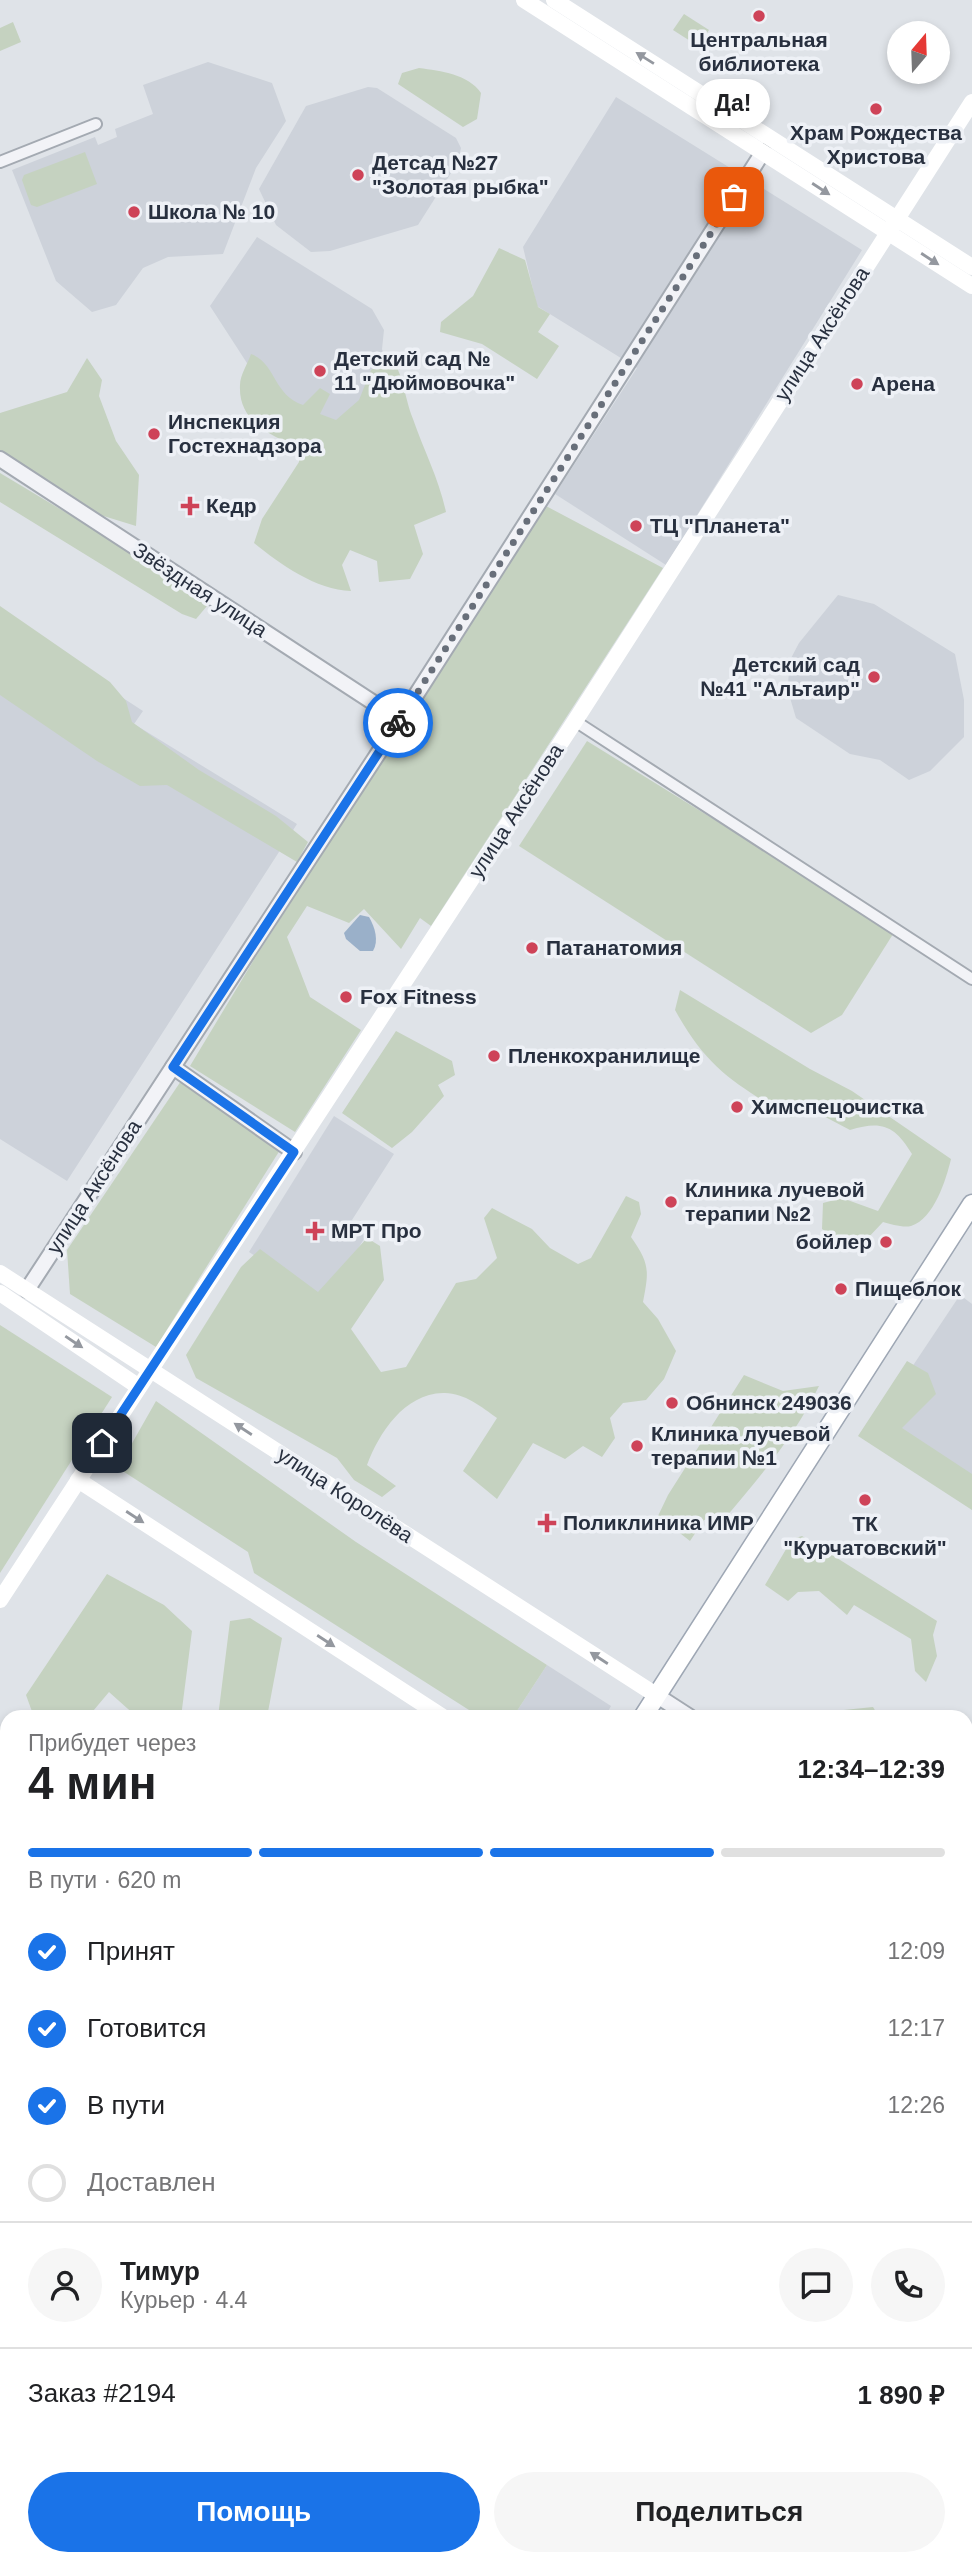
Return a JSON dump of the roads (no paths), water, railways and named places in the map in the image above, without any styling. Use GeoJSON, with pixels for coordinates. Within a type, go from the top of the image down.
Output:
{"type":"FeatureCollection","features":[{"type":"Feature","properties":{"kind":"main road"},"geometry":{"type":"LineString","coordinates":[[524,0],[767,145]]}},
{"type":"Feature","properties":{"kind":"main road"},"geometry":{"type":"LineString","coordinates":[[554,0],[767,145],[892,225],[972,286]]}},
{"type":"Feature","properties":{"kind":"main road","name":"улица Аксёнова"},"geometry":{"type":"LineString","coordinates":[[0,1600],[575,721],[972,102]]}},
{"type":"Feature","properties":{"kind":"main road"},"geometry":{"type":"LineString","coordinates":[[892,225],[972,267]]}},
{"type":"Feature","properties":{"kind":"main road"},"geometry":{"type":"LineString","coordinates":[[647,1710],[972,1205]]}},
{"type":"Feature","properties":{"kind":"main road","name":"улица Королёва"},"geometry":{"type":"LineString","coordinates":[[0,1273],[656,1695]]}},
{"type":"Feature","properties":{"kind":"main road","name":"улица Аксёнова"},"geometry":{"type":"LineString","coordinates":[[17,1304],[27,1290]]}},
{"type":"Feature","properties":{"kind":"main road"},"geometry":{"type":"LineString","coordinates":[[0,1293],[139,1387]]}},
{"type":"Feature","properties":{"kind":"main road"},"geometry":{"type":"LineString","coordinates":[[78,1480],[432,1710]]}},
{"type":"Feature","properties":{"kind":"street"},"geometry":{"type":"LineString","coordinates":[[0,162],[96,124]]}},
{"type":"Feature","properties":{"kind":"street","name":"улица Аксёнова"},"geometry":{"type":"LineString","coordinates":[[27,1290],[400,720],[767,145]]}},
{"type":"Feature","properties":{"kind":"street","name":"Звёздная улица"},"geometry":{"type":"LineString","coordinates":[[0,459],[400,720]]}},
{"type":"Feature","properties":{"kind":"street"},"geometry":{"type":"LineString","coordinates":[[575,721],[972,979]]}},
{"type":"Feature","properties":{"kind":"street"},"geometry":{"type":"LineString","coordinates":[[173,1067],[294,1152]]}},
{"type":"Feature","properties":{"kind":"street","name":"улица Королёва"},"geometry":{"type":"LineString","coordinates":[[656,1695],[679,1710]]}},
{"type":"Feature","properties":{"kind":"water"},"geometry":{"type":"Polygon","coordinates":[[[360,915],[369,917],[373,925],[376,938],[373,951],[360,951],[346,939],[344,933],[360,915]]]}},
{"type":"Feature","properties":{"kind":"place","name":"Центральная библиотека"},"geometry":{"type":"Point","coordinates":[759,16]}},
{"type":"Feature","properties":{"kind":"place","name":"Храм Рождества Христова"},"geometry":{"type":"Point","coordinates":[876,109]}},
{"type":"Feature","properties":{"kind":"place","name":"Детсад №27 \"Золотая рыбка\""},"geometry":{"type":"Point","coordinates":[358,175]}},
{"type":"Feature","properties":{"kind":"place","name":"Да!"},"geometry":{"type":"Point","coordinates":[734,197]}},
{"type":"Feature","properties":{"kind":"place","name":"Школа № 10"},"geometry":{"type":"Point","coordinates":[134,212]}},
{"type":"Feature","properties":{"kind":"place","name":"Детский сад № 11 \"Дюймовочка\""},"geometry":{"type":"Point","coordinates":[320,371]}},
{"type":"Feature","properties":{"kind":"place","name":"Арена"},"geometry":{"type":"Point","coordinates":[857,384]}},
{"type":"Feature","properties":{"kind":"place","name":"Инспекция Гостехнадзора"},"geometry":{"type":"Point","coordinates":[154,434]}},
{"type":"Feature","properties":{"kind":"place","name":"Кедр"},"geometry":{"type":"Point","coordinates":[190,506]}},
{"type":"Feature","properties":{"kind":"place","name":"ТЦ \"Планета\""},"geometry":{"type":"Point","coordinates":[636,526]}},
{"type":"Feature","properties":{"kind":"place","name":"Детский сад №41 \"Альтаир\""},"geometry":{"type":"Point","coordinates":[874,677]}},
{"type":"Feature","properties":{"kind":"place","name":"Патанатомия"},"geometry":{"type":"Point","coordinates":[532,948]}},
{"type":"Feature","properties":{"kind":"place","name":"Fox Fitness"},"geometry":{"type":"Point","coordinates":[346,997]}},
{"type":"Feature","properties":{"kind":"place","name":"Пленкохранилище"},"geometry":{"type":"Point","coordinates":[494,1056]}},
{"type":"Feature","properties":{"kind":"place","name":"Химспецочистка"},"geometry":{"type":"Point","coordinates":[737,1107]}},
{"type":"Feature","properties":{"kind":"place","name":"Клиника лучевой терапии №2"},"geometry":{"type":"Point","coordinates":[671,1202]}},
{"type":"Feature","properties":{"kind":"place","name":"МРТ Про"},"geometry":{"type":"Point","coordinates":[315,1231]}},
{"type":"Feature","properties":{"kind":"place","name":"бойлер"},"geometry":{"type":"Point","coordinates":[886,1242]}},
{"type":"Feature","properties":{"kind":"place","name":"Пищеблок"},"geometry":{"type":"Point","coordinates":[841,1289]}},
{"type":"Feature","properties":{"kind":"place","name":"Обнинск 249036"},"geometry":{"type":"Point","coordinates":[672,1403]}},
{"type":"Feature","properties":{"kind":"place","name":"Клиника лучевой терапии №1"},"geometry":{"type":"Point","coordinates":[637,1446]}},
{"type":"Feature","properties":{"kind":"place","name":"ТК \"Курчатовский\""},"geometry":{"type":"Point","coordinates":[865,1500]}},
{"type":"Feature","properties":{"kind":"place","name":"Поликлиника ИМР"},"geometry":{"type":"Point","coordinates":[547,1523]}}]}
